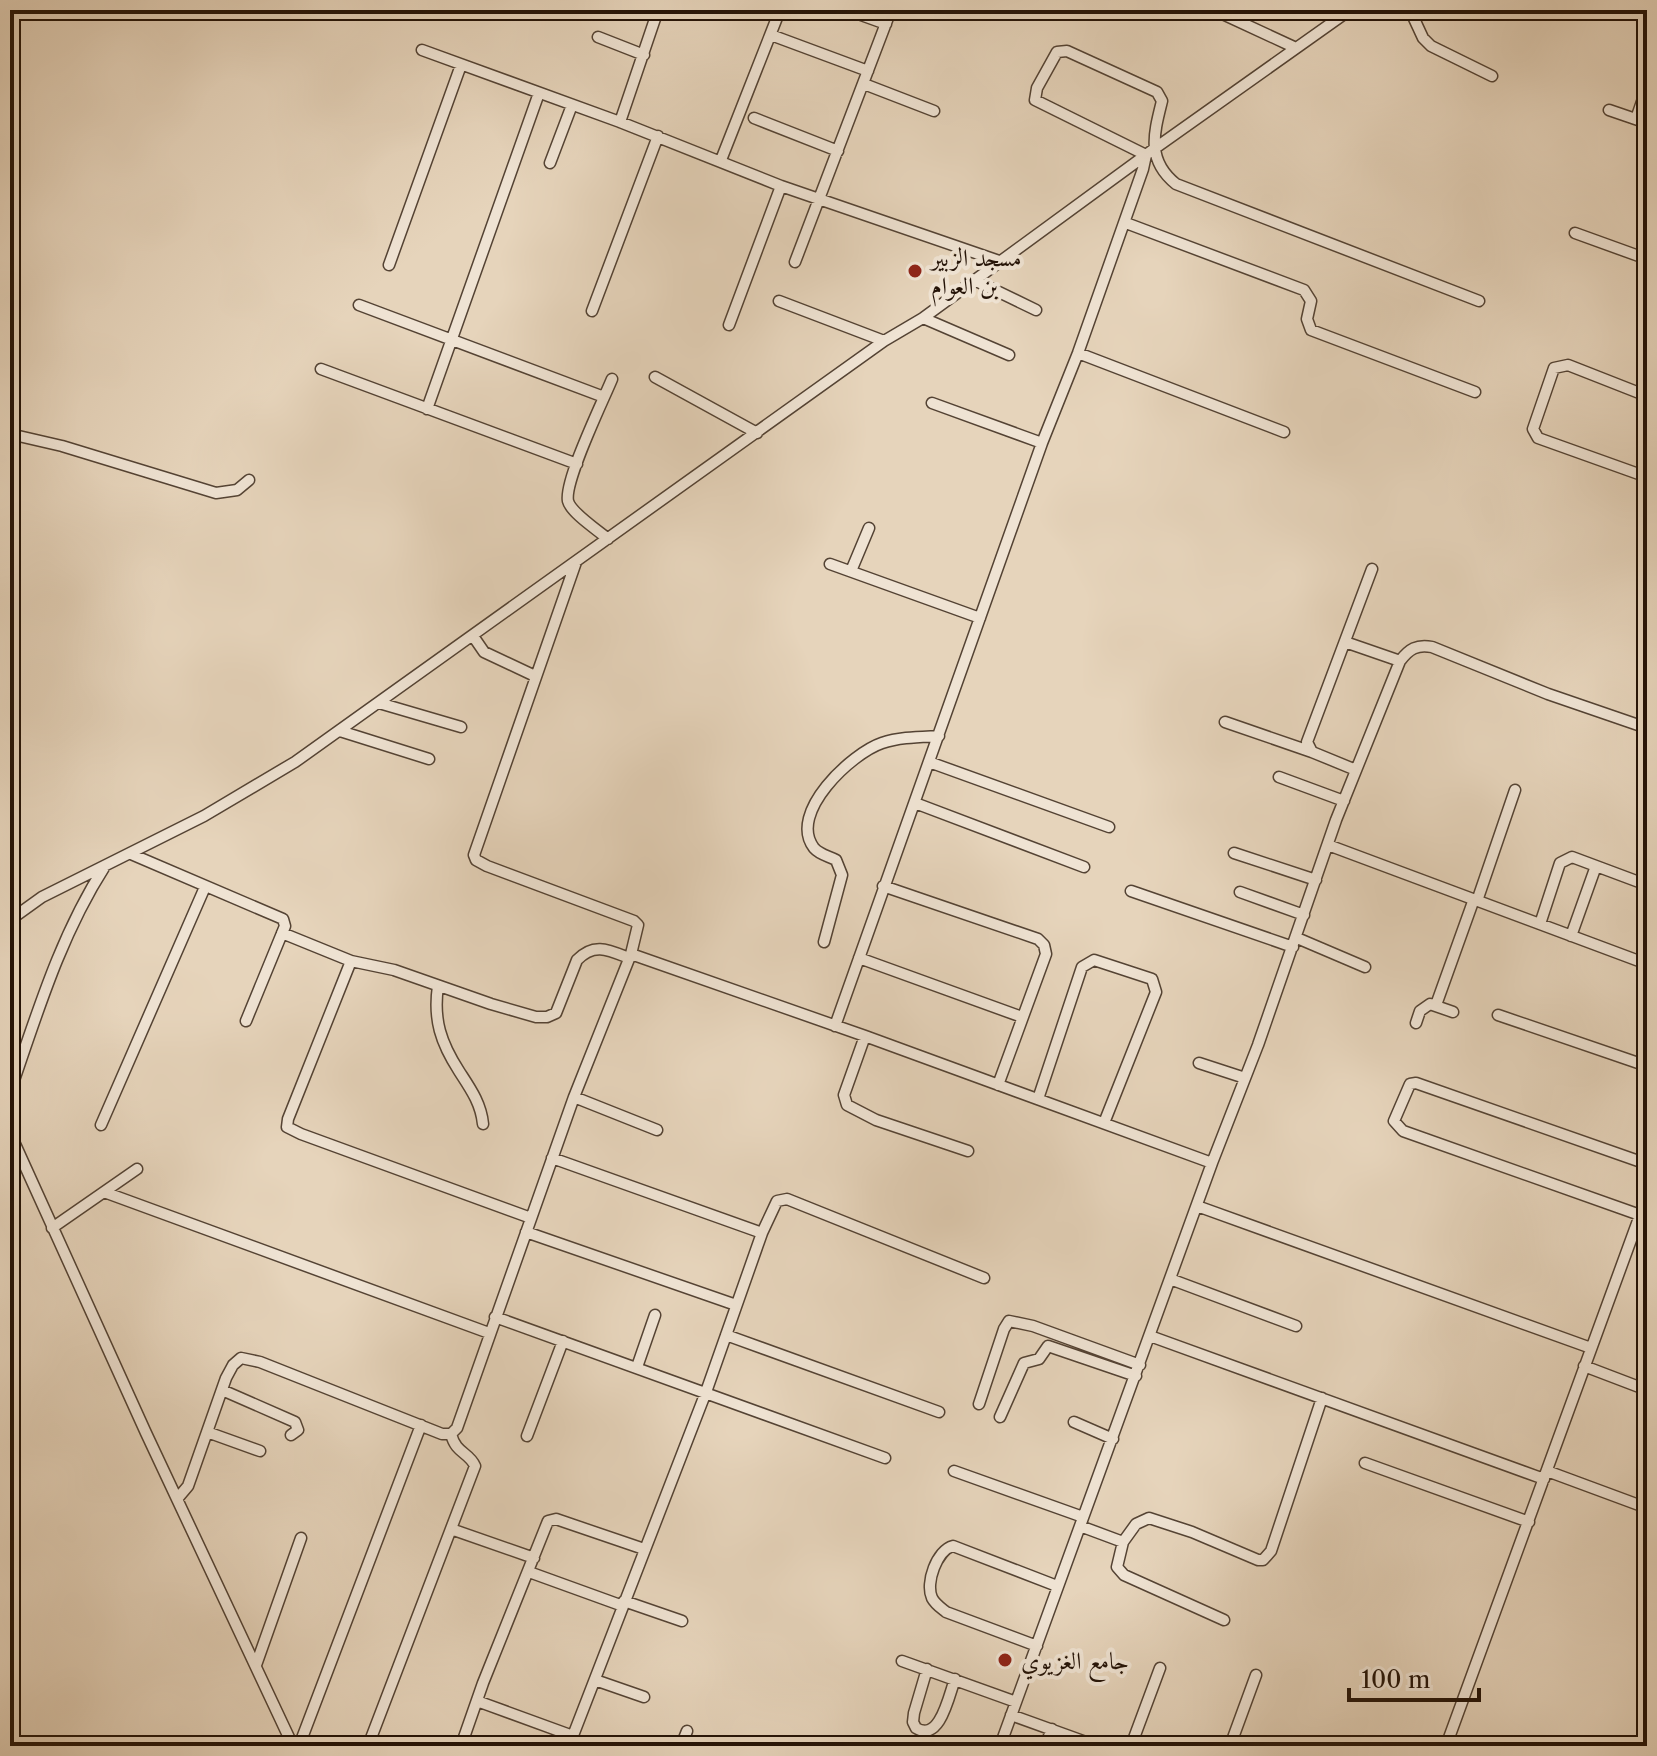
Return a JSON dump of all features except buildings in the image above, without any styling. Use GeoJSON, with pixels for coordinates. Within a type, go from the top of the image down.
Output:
{"type":"FeatureCollection","features":[{"type":"Feature","properties":{"kind":"street"},"geometry":{"type":"LineString","coordinates":[[620,122],[658,10]]}},
{"type":"Feature","properties":{"kind":"street"},"geometry":{"type":"LineString","coordinates":[[721,160],[780,10]]}},
{"type":"Feature","properties":{"kind":"street"},"geometry":{"type":"LineString","coordinates":[[847,10],[886,24]]}},
{"type":"Feature","properties":{"kind":"street"},"geometry":{"type":"LineString","coordinates":[[795,262],[891,10]]}},
{"type":"Feature","properties":{"kind":"street"},"geometry":{"type":"LineString","coordinates":[[1214,10],[1296,48]]}},
{"type":"Feature","properties":{"kind":"street"},"geometry":{"type":"LineString","coordinates":[[10,920],[42,897],[131,854],[249,790],[340,731],[884,341],[923,318],[1350,10]]}},
{"type":"Feature","properties":{"kind":"street"},"geometry":{"type":"LineString","coordinates":[[1410,10],[1423,38],[1431,46],[1492,76]]}},
{"type":"Feature","properties":{"kind":"street"},"geometry":{"type":"LineString","coordinates":[[771,35],[868,71]]}},
{"type":"Feature","properties":{"kind":"street"},"geometry":{"type":"LineString","coordinates":[[598,37],[644,55]]}},
{"type":"Feature","properties":{"kind":"street"},"geometry":{"type":"LineString","coordinates":[[422,50],[658,136],[781,186],[999,261]]}},
{"type":"Feature","properties":{"kind":"street"},"geometry":{"type":"LineString","coordinates":[[835,1026],[1042,443],[1126,223],[1150,152],[1162,101],[1157,92],[1067,51],[1057,52],[1037,88],[1035,100],[1150,152],[1176,184],[1479,301]]}},
{"type":"Feature","properties":{"kind":"street"},"geometry":{"type":"LineString","coordinates":[[389,265],[461,65]]}},
{"type":"Feature","properties":{"kind":"street"},"geometry":{"type":"LineString","coordinates":[[864,84],[934,111]]}},
{"type":"Feature","properties":{"kind":"street"},"geometry":{"type":"LineString","coordinates":[[1609,110],[1642,121],[1647,87]]}},
{"type":"Feature","properties":{"kind":"street"},"geometry":{"type":"LineString","coordinates":[[427,409],[539,93]]}},
{"type":"Feature","properties":{"kind":"street"},"geometry":{"type":"LineString","coordinates":[[550,163],[572,105]]}},
{"type":"Feature","properties":{"kind":"street"},"geometry":{"type":"LineString","coordinates":[[754,118],[838,151]]}},
{"type":"Feature","properties":{"kind":"street"},"geometry":{"type":"LineString","coordinates":[[592,311],[658,136]]}},
{"type":"Feature","properties":{"kind":"street"},"geometry":{"type":"LineString","coordinates":[[729,325],[781,186]]}},
{"type":"Feature","properties":{"kind":"street"},"geometry":{"type":"LineString","coordinates":[[1126,223],[1304,290],[1311,301],[1307,319],[1311,330],[1475,392]]}},
{"type":"Feature","properties":{"kind":"street"},"geometry":{"type":"LineString","coordinates":[[1575,233],[1647,259]]}},
{"type":"Feature","properties":{"kind":"street"},"geometry":{"type":"LineString","coordinates":[[974,280],[1036,310]]}},
{"type":"Feature","properties":{"kind":"street"},"geometry":{"type":"LineString","coordinates":[[779,301],[884,341]]}},
{"type":"Feature","properties":{"kind":"street"},"geometry":{"type":"LineString","coordinates":[[359,305],[604,397]]}},
{"type":"Feature","properties":{"kind":"street"},"geometry":{"type":"LineString","coordinates":[[923,318],[1009,355]]}},
{"type":"Feature","properties":{"kind":"street"},"geometry":{"type":"LineString","coordinates":[[1078,353],[1284,432]]}},
{"type":"Feature","properties":{"kind":"street"},"geometry":{"type":"LineString","coordinates":[[1647,396],[1568,365],[1560,365],[1554,368],[1533,429],[1538,438],[1647,477]]}},
{"type":"Feature","properties":{"kind":"street"},"geometry":{"type":"LineString","coordinates":[[321,369],[577,464]]}},
{"type":"Feature","properties":{"kind":"street"},"geometry":{"type":"LineString","coordinates":[[655,377],[757,433]]}},
{"type":"Feature","properties":{"kind":"street"},"geometry":{"type":"LineString","coordinates":[[608,539],[574,511],[568,502],[577,464],[612,379]]}},
{"type":"Feature","properties":{"kind":"street"},"geometry":{"type":"LineString","coordinates":[[932,403],[1042,443]]}},
{"type":"Feature","properties":{"kind":"street"},"geometry":{"type":"LineString","coordinates":[[10,434],[62,446],[216,493],[237,490],[249,480]]}},
{"type":"Feature","properties":{"kind":"street"},"geometry":{"type":"LineString","coordinates":[[851,571],[869,528]]}},
{"type":"Feature","properties":{"kind":"street"},"geometry":{"type":"LineString","coordinates":[[177,1499],[188,1486],[233,1365],[245,1357],[442,1434],[451,1434],[457,1428],[574,1097],[630,956],[638,928],[634,921],[487,866],[476,860],[474,855],[576,562]]}},
{"type":"Feature","properties":{"kind":"street"},"geometry":{"type":"LineString","coordinates":[[830,564],[980,618]]}},
{"type":"Feature","properties":{"kind":"street"},"geometry":{"type":"LineString","coordinates":[[1312,752],[1307,742],[1372,569]]}},
{"type":"Feature","properties":{"kind":"street"},"geometry":{"type":"LineString","coordinates":[[473,636],[484,652],[535,676]]}},
{"type":"Feature","properties":{"kind":"street"},"geometry":{"type":"LineString","coordinates":[[1345,642],[1400,661]]}},
{"type":"Feature","properties":{"kind":"street"},"geometry":{"type":"LineString","coordinates":[[1000,1746],[1344,801],[1400,661],[1410,649],[1432,647],[1548,694],[1647,728]]}},
{"type":"Feature","properties":{"kind":"street"},"geometry":{"type":"LineString","coordinates":[[379,703],[461,727]]}},
{"type":"Feature","properties":{"kind":"street"},"geometry":{"type":"LineString","coordinates":[[1225,722],[1356,770]]}},
{"type":"Feature","properties":{"kind":"street"},"geometry":{"type":"LineString","coordinates":[[340,731],[429,759]]}},
{"type":"Feature","properties":{"kind":"street"},"geometry":{"type":"LineString","coordinates":[[824,942],[842,875],[836,860],[819,853],[811,843],[809,822],[818,797],[835,776],[881,743],[939,736]]}},
{"type":"Feature","properties":{"kind":"street"},"geometry":{"type":"LineString","coordinates":[[929,762],[1109,827]]}},
{"type":"Feature","properties":{"kind":"street"},"geometry":{"type":"LineString","coordinates":[[1279,777],[1344,801]]}},
{"type":"Feature","properties":{"kind":"street"},"geometry":{"type":"LineString","coordinates":[[1436,1005],[1515,790]]}},
{"type":"Feature","properties":{"kind":"street"},"geometry":{"type":"LineString","coordinates":[[915,803],[1084,867]]}},
{"type":"Feature","properties":{"kind":"street"},"geometry":{"type":"LineString","coordinates":[[1328,845],[1647,964]]}},
{"type":"Feature","properties":{"kind":"street"},"geometry":{"type":"LineString","coordinates":[[1234,853],[1316,880]]}},
{"type":"Feature","properties":{"kind":"street"},"geometry":{"type":"LineString","coordinates":[[131,854],[283,919],[285,926],[246,1021]]}},
{"type":"Feature","properties":{"kind":"street"},"geometry":{"type":"LineString","coordinates":[[1540,924],[1560,863],[1572,857],[1647,885]]}},
{"type":"Feature","properties":{"kind":"street"},"geometry":{"type":"LineString","coordinates":[[10,1092],[58,956],[79,908],[106,865]]}},
{"type":"Feature","properties":{"kind":"street"},"geometry":{"type":"LineString","coordinates":[[1571,936],[1596,866]]}},
{"type":"Feature","properties":{"kind":"street"},"geometry":{"type":"LineString","coordinates":[[883,886],[1038,939],[1044,945],[1046,954],[998,1085]]}},
{"type":"Feature","properties":{"kind":"street"},"geometry":{"type":"LineString","coordinates":[[101,1125],[205,887]]}},
{"type":"Feature","properties":{"kind":"street"},"geometry":{"type":"LineString","coordinates":[[1131,891],[1365,967]]}},
{"type":"Feature","properties":{"kind":"street"},"geometry":{"type":"LineString","coordinates":[[1240,892],[1304,915]]}},
{"type":"Feature","properties":{"kind":"street"},"geometry":{"type":"LineString","coordinates":[[282,933],[351,961],[394,970],[515,1011],[547,1017],[556,1013],[562,1005],[577,960],[599,948],[865,1036],[1212,1163]]}},
{"type":"Feature","properties":{"kind":"street"},"geometry":{"type":"LineString","coordinates":[[859,958],[1022,1017]]}},
{"type":"Feature","properties":{"kind":"street"},"geometry":{"type":"LineString","coordinates":[[1038,1099],[1082,967],[1094,960],[1152,979],[1156,992],[1104,1123]]}},
{"type":"Feature","properties":{"kind":"street"},"geometry":{"type":"LineString","coordinates":[[351,961],[287,1127],[531,1218]]}},
{"type":"Feature","properties":{"kind":"street"},"geometry":{"type":"LineString","coordinates":[[438,986],[435,1009],[440,1032],[480,1108],[483,1124]]}},
{"type":"Feature","properties":{"kind":"street"},"geometry":{"type":"LineString","coordinates":[[1416,1023],[1424,1006],[1436,1005],[1453,1012]]}},
{"type":"Feature","properties":{"kind":"street"},"geometry":{"type":"LineString","coordinates":[[1498,1015],[1647,1066]]}},
{"type":"Feature","properties":{"kind":"street"},"geometry":{"type":"LineString","coordinates":[[865,1036],[844,1095],[847,1105],[876,1120],[968,1151]]}},
{"type":"Feature","properties":{"kind":"street"},"geometry":{"type":"LineString","coordinates":[[1199,1063],[1245,1078]]}},
{"type":"Feature","properties":{"kind":"street"},"geometry":{"type":"LineString","coordinates":[[1640,1215],[1403,1131],[1394,1121],[1405,1089],[1416,1083],[1647,1164]]}},
{"type":"Feature","properties":{"kind":"street"},"geometry":{"type":"LineString","coordinates":[[574,1097],[657,1130]]}},
{"type":"Feature","properties":{"kind":"street"},"geometry":{"type":"LineString","coordinates":[[10,1133],[293,1746]]}},
{"type":"Feature","properties":{"kind":"street"},"geometry":{"type":"LineString","coordinates":[[552,1158],[762,1233]]}},
{"type":"Feature","properties":{"kind":"street"},"geometry":{"type":"LineString","coordinates":[[52,1228],[137,1169]]}},
{"type":"Feature","properties":{"kind":"street"},"geometry":{"type":"LineString","coordinates":[[104,1192],[489,1333]]}},
{"type":"Feature","properties":{"kind":"street"},"geometry":{"type":"LineString","coordinates":[[1446,1746],[1647,1196]]}},
{"type":"Feature","properties":{"kind":"street"},"geometry":{"type":"LineString","coordinates":[[477,1701],[571,1741],[706,1392],[773,1206],[787,1199],[984,1278]]}},
{"type":"Feature","properties":{"kind":"street"},"geometry":{"type":"LineString","coordinates":[[1197,1206],[1591,1348]]}},
{"type":"Feature","properties":{"kind":"street"},"geometry":{"type":"LineString","coordinates":[[526,1232],[736,1305]]}},
{"type":"Feature","properties":{"kind":"street"},"geometry":{"type":"LineString","coordinates":[[1170,1279],[1296,1326]]}},
{"type":"Feature","properties":{"kind":"street"},"geometry":{"type":"LineString","coordinates":[[637,1367],[655,1315]]}},
{"type":"Feature","properties":{"kind":"street"},"geometry":{"type":"LineString","coordinates":[[495,1317],[885,1458]]}},
{"type":"Feature","properties":{"kind":"street"},"geometry":{"type":"LineString","coordinates":[[979,1404],[1009,1321],[1033,1326],[1138,1371]]}},
{"type":"Feature","properties":{"kind":"street"},"geometry":{"type":"LineString","coordinates":[[726,1335],[939,1412]]}},
{"type":"Feature","properties":{"kind":"street"},"geometry":{"type":"LineString","coordinates":[[1150,1336],[1647,1508]]}},
{"type":"Feature","properties":{"kind":"street"},"geometry":{"type":"LineString","coordinates":[[527,1436],[563,1341]]}},
{"type":"Feature","properties":{"kind":"street"},"geometry":{"type":"LineString","coordinates":[[1000,1417],[1024,1363],[1039,1359],[1048,1346],[1138,1371]]}},
{"type":"Feature","properties":{"kind":"street"},"geometry":{"type":"LineString","coordinates":[[1584,1366],[1647,1390]]}},
{"type":"Feature","properties":{"kind":"street"},"geometry":{"type":"LineString","coordinates":[[222,1390],[295,1422],[298,1430],[291,1435]]}},
{"type":"Feature","properties":{"kind":"street"},"geometry":{"type":"LineString","coordinates":[[1224,1620],[1124,1575],[1117,1567],[1123,1542],[1136,1524],[1149,1518],[1263,1560],[1271,1551],[1322,1398]]}},
{"type":"Feature","properties":{"kind":"street"},"geometry":{"type":"LineString","coordinates":[[1074,1422],[1113,1439]]}},
{"type":"Feature","properties":{"kind":"street"},"geometry":{"type":"LineString","coordinates":[[299,1746],[421,1425]]}},
{"type":"Feature","properties":{"kind":"street"},"geometry":{"type":"LineString","coordinates":[[207,1432],[260,1451]]}},
{"type":"Feature","properties":{"kind":"street"},"geometry":{"type":"LineString","coordinates":[[368,1746],[475,1466],[457,1449],[451,1434]]}},
{"type":"Feature","properties":{"kind":"street"},"geometry":{"type":"LineString","coordinates":[[1365,1463],[1529,1522]]}},
{"type":"Feature","properties":{"kind":"street"},"geometry":{"type":"LineString","coordinates":[[954,1471],[1082,1522],[1123,1542]]}},
{"type":"Feature","properties":{"kind":"street"},"geometry":{"type":"LineString","coordinates":[[461,1746],[548,1521],[553,1518],[644,1549]]}},
{"type":"Feature","properties":{"kind":"street"},"geometry":{"type":"LineString","coordinates":[[451,1529],[534,1558]]}},
{"type":"Feature","properties":{"kind":"street"},"geometry":{"type":"LineString","coordinates":[[256,1665],[301,1538]]}},
{"type":"Feature","properties":{"kind":"street"},"geometry":{"type":"LineString","coordinates":[[1037,1646],[946,1612],[935,1603],[930,1593],[933,1572],[940,1554],[953,1546],[1057,1586]]}},
{"type":"Feature","properties":{"kind":"street"},"geometry":{"type":"LineString","coordinates":[[529,1572],[682,1621]]}},
{"type":"Feature","properties":{"kind":"street"},"geometry":{"type":"LineString","coordinates":[[902,1661],[1016,1702]]}},
{"type":"Feature","properties":{"kind":"street"},"geometry":{"type":"LineString","coordinates":[[1131,1746],[1160,1668]]}},
{"type":"Feature","properties":{"kind":"street"},"geometry":{"type":"LineString","coordinates":[[927,1669],[913,1718],[916,1728],[922,1732],[930,1731],[937,1725],[955,1679]]}},
{"type":"Feature","properties":{"kind":"street"},"geometry":{"type":"LineString","coordinates":[[1230,1746],[1256,1675]]}},
{"type":"Feature","properties":{"kind":"street"},"geometry":{"type":"LineString","coordinates":[[595,1680],[644,1697]]}},
{"type":"Feature","properties":{"kind":"street"},"geometry":{"type":"LineString","coordinates":[[1011,1715],[1097,1746]]}},
{"type":"Feature","properties":{"kind":"street"},"geometry":{"type":"LineString","coordinates":[[1045,1746],[1052,1729]]}},
{"type":"Feature","properties":{"kind":"street"},"geometry":{"type":"LineString","coordinates":[[681,1746],[687,1731]]}},
{"type":"Feature","properties":{"kind":"place","name":"مسجد الزبير بن العوام"},"geometry":{"type":"Point","coordinates":[915,271]}},
{"type":"Feature","properties":{"kind":"place","name":"جامع الغزيوي"},"geometry":{"type":"Point","coordinates":[1005,1660]}}]}
